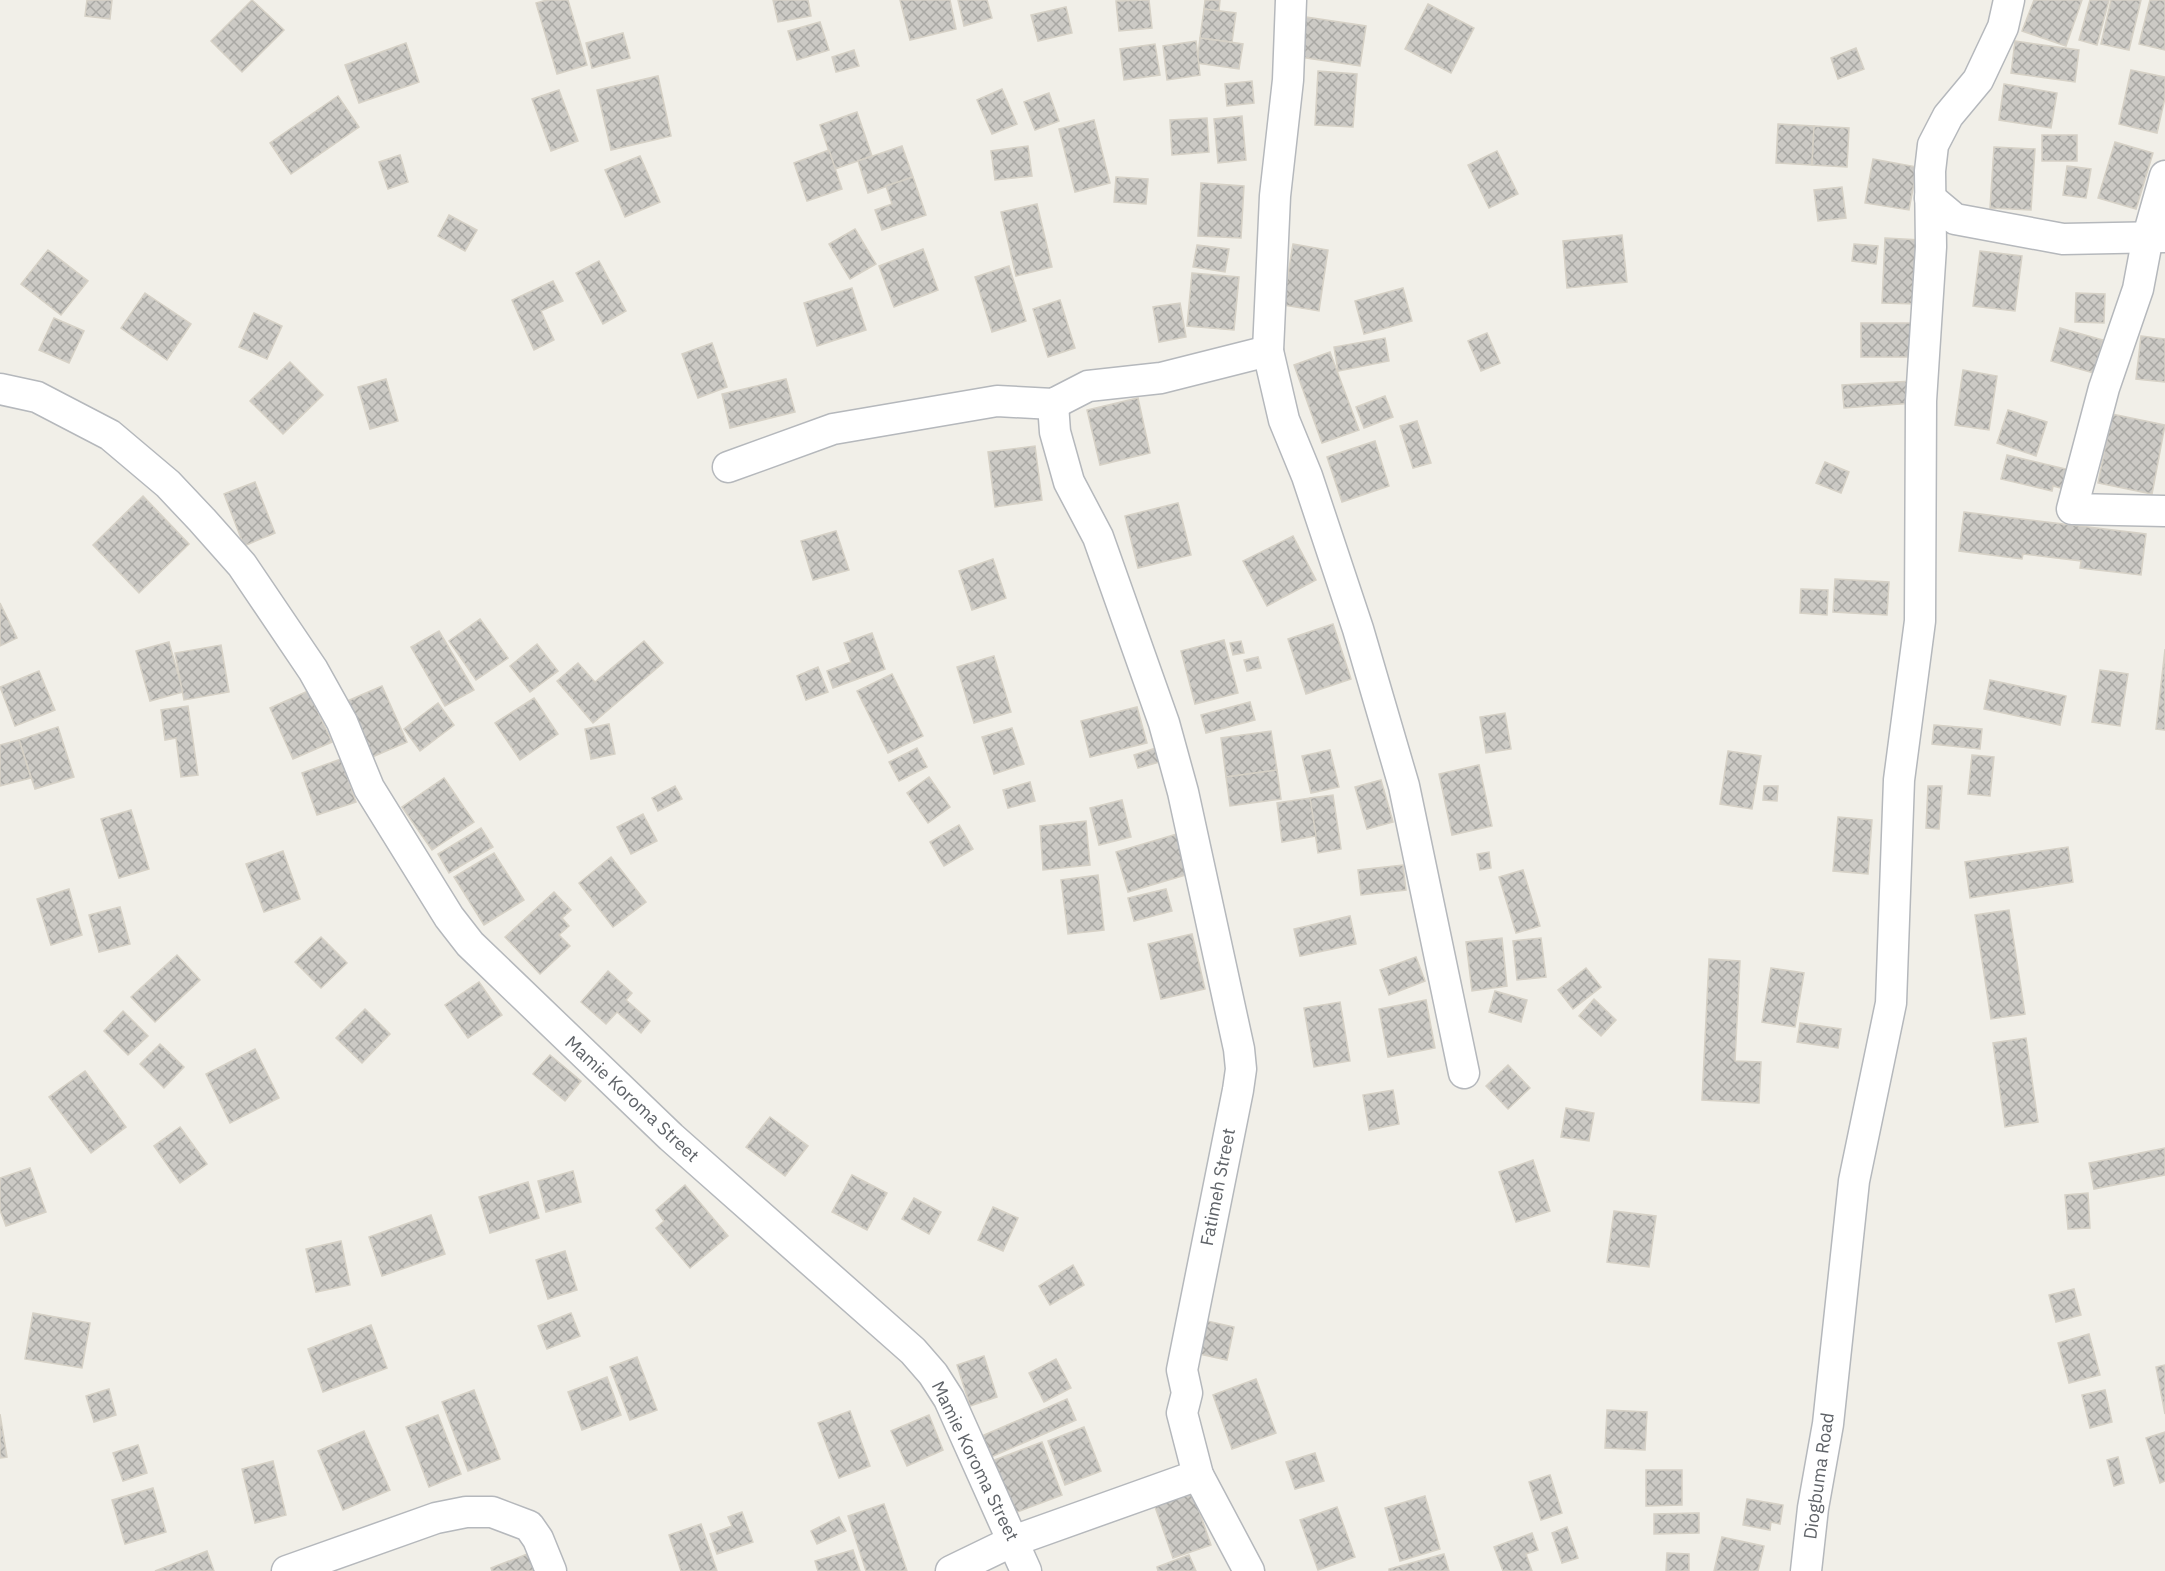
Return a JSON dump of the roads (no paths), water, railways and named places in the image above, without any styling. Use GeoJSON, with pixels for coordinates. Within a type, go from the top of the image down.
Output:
{"type":"FeatureCollection","features":[{"type":"Feature","properties":{"kind":"street"},"geometry":{"type":"LineString","coordinates":[[1291,0],[1288,80],[1275,196],[1268,351],[1284,420],[1307,476],[1358,629],[1404,786],[1464,1073]]}},
{"type":"Feature","properties":{"kind":"street","name":"Diogbuma Road"},"geometry":{"type":"LineString","coordinates":[[1806,1571],[1832,1382],[1854,1181],[1891,1003],[1899,780],[1920,621],[1920,411],[1931,247],[1930,198],[1933,145],[1948,116],[1978,80],[2003,27],[2009,0]]}},
{"type":"Feature","properties":{"kind":"street"},"geometry":{"type":"LineString","coordinates":[[2165,176],[2157,236],[2104,388],[2072,509],[2165,511]]}},
{"type":"Feature","properties":{"kind":"street"},"geometry":{"type":"LineString","coordinates":[[1930,198],[1955,219],[2009,230],[2063,239],[2157,236]]}},
{"type":"Feature","properties":{"kind":"street"},"geometry":{"type":"LineString","coordinates":[[728,467],[833,429],[997,400],[1053,404],[1088,386],[1161,378],[1268,351]]}},
{"type":"Feature","properties":{"kind":"street","name":"Mamie Koroma Street"},"geometry":{"type":"LineString","coordinates":[[0,389],[37,397],[110,435],[168,484],[242,565],[313,670],[342,722],[369,788],[449,917],[470,944],[671,1137],[913,1351],[933,1374],[949,1399],[1026,1571]]}},
{"type":"Feature","properties":{"kind":"street","name":"Fatimeh Street"},"geometry":{"type":"LineString","coordinates":[[1053,404],[1055,432],[1069,482],[1098,537],[1123,602],[1160,713],[1183,792],[1239,1049],[1240,1069],[1182,1370],[1187,1393],[1182,1413],[1198,1475],[1249,1571]]}},
{"type":"Feature","properties":{"kind":"street"},"geometry":{"type":"LineString","coordinates":[[951,1571],[1013,1541],[1198,1475]]}},
{"type":"Feature","properties":{"kind":"street"},"geometry":{"type":"LineString","coordinates":[[287,1571],[425,1522],[466,1512],[492,1512],[529,1526],[538,1539],[550,1571]]}}]}
